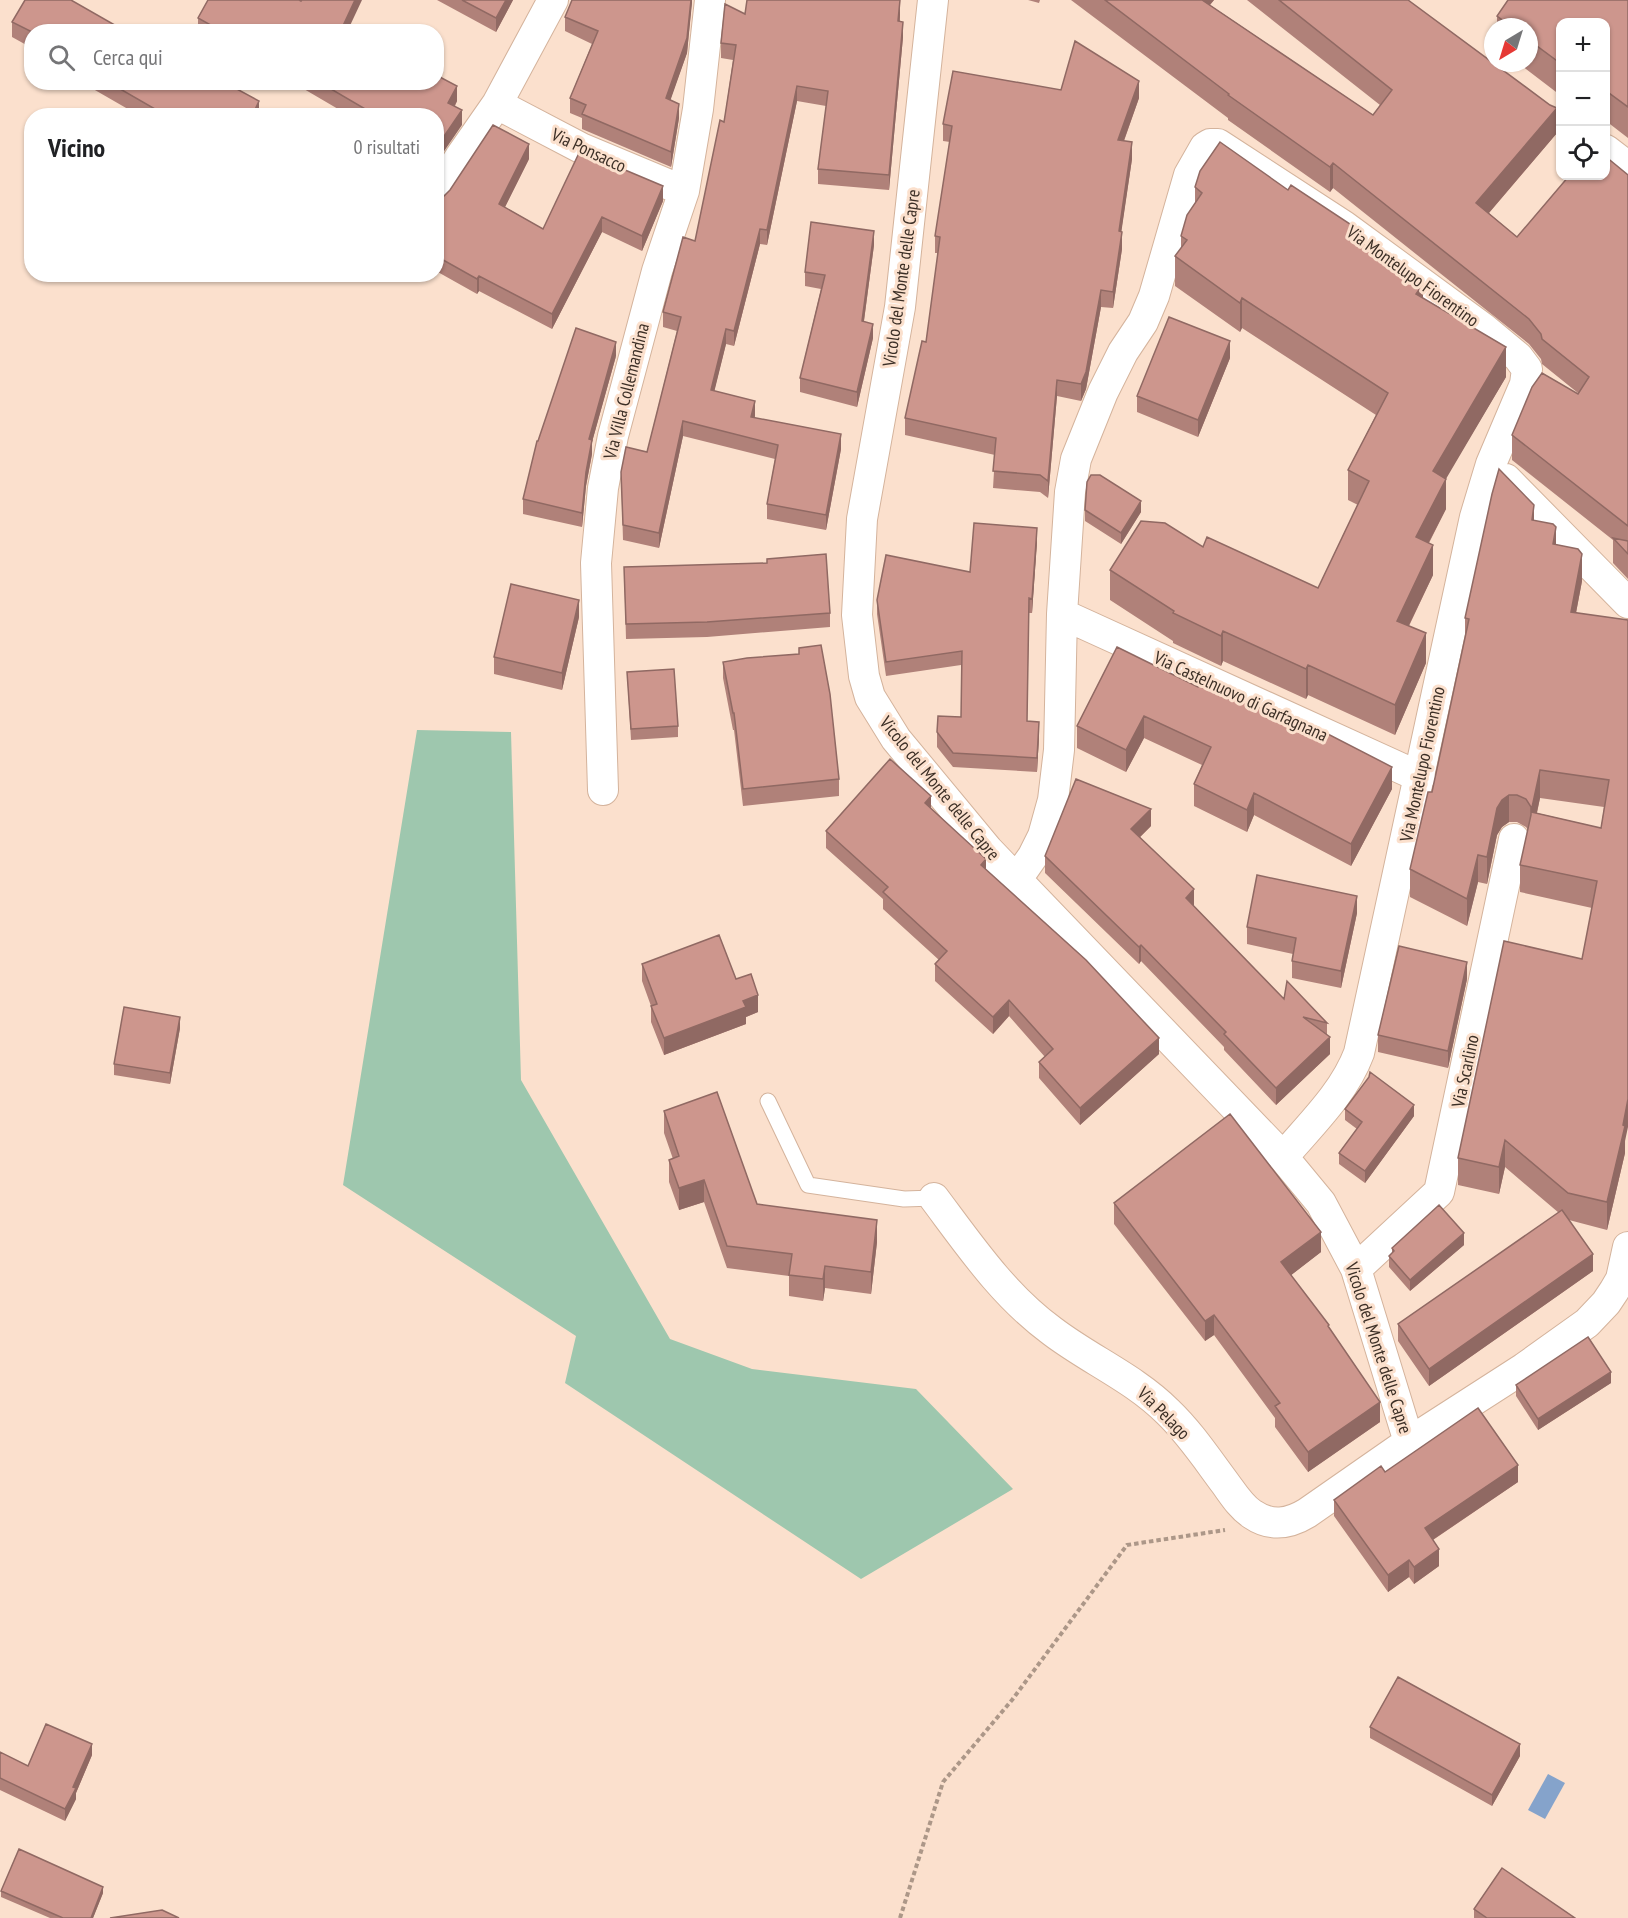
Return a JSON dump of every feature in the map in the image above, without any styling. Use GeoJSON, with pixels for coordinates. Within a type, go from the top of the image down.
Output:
{"type":"FeatureCollection","features":[{"type":"Feature","properties":{"kind":"street"},"geometry":{"type":"LineString","coordinates":[[444,183],[497,104],[553,0]]}},
{"type":"Feature","properties":{"kind":"street","name":"Via Villa Collemandina"},"geometry":{"type":"LineString","coordinates":[[603,790],[596,563],[602,496],[613,436],[657,271],[684,191],[698,109],[710,0]]}},
{"type":"Feature","properties":{"kind":"street","name":"Vicolo del Monte delle Capre"},"geometry":{"type":"LineString","coordinates":[[933,0],[900,307],[862,519],[857,595],[859,645],[870,697],[883,720],[988,850],[1284,1157],[1321,1203],[1356,1269],[1409,1442]]}},
{"type":"Feature","properties":{"kind":"street","name":"Via Ponsacco"},"geometry":{"type":"LineString","coordinates":[[497,104],[581,148],[684,191]]}},
{"type":"Feature","properties":{"kind":"street","name":"Via Montelupo Fiorentino"},"geometry":{"type":"LineString","coordinates":[[1017,879],[1043,836],[1053,800],[1059,750],[1062,614],[1070,492],[1076,459],[1103,392],[1123,352],[1143,322],[1165,260],[1189,175],[1205,147],[1218,144],[1344,225],[1483,328],[1518,357],[1527,369],[1525,384],[1491,464],[1472,528],[1359,1053],[1337,1094],[1284,1157]]}},
{"type":"Feature","properties":{"kind":"street"},"geometry":{"type":"LineString","coordinates":[[1610,154],[1628,167]]}},
{"type":"Feature","properties":{"kind":"street"},"geometry":{"type":"LineString","coordinates":[[1491,464],[1628,603]]}},
{"type":"Feature","properties":{"kind":"street","name":"Via Castelnuovo di Garfagnana"},"geometry":{"type":"LineString","coordinates":[[1062,614],[1420,777]]}},
{"type":"Feature","properties":{"kind":"street","name":"Via Scarlino"},"geometry":{"type":"LineString","coordinates":[[1356,1269],[1439,1192],[1514,839]]}},
{"type":"Feature","properties":{"kind":"street","name":"Via Pelago"},"geometry":{"type":"LineString","coordinates":[[934,1198],[988,1271],[1031,1315],[1054,1333],[1136,1385],[1166,1410],[1182,1426],[1244,1508],[1259,1519],[1270,1523],[1281,1523],[1299,1518],[1409,1442],[1524,1368],[1587,1323],[1602,1309],[1621,1279],[1628,1246]]}},
{"type":"Feature","properties":{"kind":"lane"},"geometry":{"type":"LineString","coordinates":[[768,1101],[808,1185],[904,1199],[934,1198]]}},
{"type":"Feature","properties":{"kind":"path"},"geometry":{"type":"LineString","coordinates":[[900,1918],[943,1782],[1011,1700],[1127,1545],[1226,1529]]}},
{"type":"Feature","properties":{"kind":"green space"},"geometry":{"type":"Polygon","coordinates":[[[417,730],[511,732],[521,1080],[670,1339],[752,1369],[916,1389],[1013,1489],[861,1579],[565,1383],[576,1336],[343,1185],[417,730]]]}},
{"type":"Feature","properties":{"kind":"water"},"geometry":{"type":"Polygon","coordinates":[[[1548,1774],[1565,1783],[1545,1819],[1528,1810],[1548,1774]]]}},
{"type":"Feature","properties":{"kind":"building"},"geometry":{"type":"Polygon","coordinates":[[[25,0],[71,0],[113,24],[24,24],[24,28],[12,22],[25,0]]]}},
{"type":"Feature","properties":{"kind":"building"},"geometry":{"type":"Polygon","coordinates":[[[208,0],[355,0],[344,24],[209,24],[198,18],[208,0]]]}},
{"type":"Feature","properties":{"kind":"building"},"geometry":{"type":"Polygon","coordinates":[[[462,0],[506,0],[496,18],[462,0]]]}},
{"type":"Feature","properties":{"kind":"building"},"geometry":{"type":"Polygon","coordinates":[[[572,0],[691,0],[687,38],[666,98],[679,104],[671,152],[582,114],[586,105],[570,98],[598,31],[565,17],[572,0]]]}},
{"type":"Feature","properties":{"kind":"building"},"geometry":{"type":"Polygon","coordinates":[[[747,0],[900,0],[898,21],[903,22],[889,175],[818,169],[828,91],[797,86],[767,230],[760,229],[734,331],[726,329],[711,390],[755,401],[751,417],[841,434],[826,515],[767,504],[778,445],[683,421],[659,533],[623,525],[621,472],[626,447],[647,452],[681,317],[663,312],[683,237],[695,241],[720,120],[724,122],[736,45],[721,43],[725,4],[745,14],[747,0]]]}},
{"type":"Feature","properties":{"kind":"building"},"geometry":{"type":"Polygon","coordinates":[[[1105,0],[1202,0],[1373,115],[1392,90],[1279,0],[1408,0],[1484,56],[1484,72],[1505,72],[1556,108],[1476,203],[1517,237],[1566,180],[1610,180],[1610,160],[1628,175],[1628,526],[1512,435],[1532,387],[1542,373],[1578,394],[1589,377],[1542,339],[1541,334],[1529,319],[1333,163],[1330,167],[1105,0]]]}},
{"type":"Feature","properties":{"kind":"building"},"geometry":{"type":"Polygon","coordinates":[[[1508,0],[1628,0],[1628,107],[1610,94],[1610,18],[1556,18],[1556,60],[1538,47],[1538,18],[1500,18],[1497,16],[1508,0]]]}},
{"type":"Feature","properties":{"kind":"building"},"geometry":{"type":"Polygon","coordinates":[[[1075,41],[1139,81],[1118,140],[1132,142],[1113,292],[1101,290],[1086,372],[1081,384],[1057,380],[1048,481],[1040,475],[993,471],[996,438],[905,418],[922,341],[926,342],[940,237],[935,236],[952,126],[943,124],[953,71],[1061,90],[1075,41]]]}},
{"type":"Feature","properties":{"kind":"building"},"geometry":{"type":"Polygon","coordinates":[[[444,79],[457,86],[448,103],[462,110],[444,136],[444,108],[363,108],[333,90],[444,90],[444,79]]]}},
{"type":"Feature","properties":{"kind":"building"},"geometry":{"type":"Polygon","coordinates":[[[122,90],[239,90],[259,101],[256,108],[153,108],[122,90]]]}},
{"type":"Feature","properties":{"kind":"building"},"geometry":{"type":"Polygon","coordinates":[[[493,125],[529,144],[499,204],[543,229],[580,151],[663,186],[642,236],[602,217],[552,314],[479,276],[477,279],[444,260],[444,196],[493,125]]]}},
{"type":"Feature","properties":{"kind":"building"},"geometry":{"type":"Polygon","coordinates":[[[1220,142],[1288,190],[1291,185],[1356,228],[1351,236],[1423,284],[1416,294],[1506,347],[1433,471],[1446,479],[1416,537],[1433,545],[1397,621],[1426,633],[1395,705],[1308,665],[1306,669],[1223,631],[1221,636],[1173,613],[1174,611],[1110,570],[1141,521],[1165,523],[1203,547],[1207,537],[1318,588],[1369,481],[1348,470],[1388,393],[1242,298],[1240,303],[1175,256],[1187,240],[1181,236],[1187,215],[1202,193],[1195,187],[1200,171],[1220,142]]]}},
{"type":"Feature","properties":{"kind":"building"},"geometry":{"type":"Polygon","coordinates":[[[811,222],[874,231],[862,321],[873,324],[857,392],[800,378],[825,275],[805,272],[811,222]]]}},
{"type":"Feature","properties":{"kind":"building"},"geometry":{"type":"Polygon","coordinates":[[[1169,317],[1230,341],[1198,420],[1137,396],[1169,317]]]}},
{"type":"Feature","properties":{"kind":"building"},"geometry":{"type":"Polygon","coordinates":[[[576,328],[616,342],[589,439],[592,440],[582,513],[523,499],[537,441],[576,328]]]}},
{"type":"Feature","properties":{"kind":"building"},"geometry":{"type":"Polygon","coordinates":[[[1499,469],[1534,505],[1532,520],[1553,524],[1556,527],[1553,544],[1578,549],[1582,554],[1571,612],[1628,620],[1628,1099],[1623,1125],[1625,1126],[1607,1202],[1568,1193],[1505,1140],[1499,1167],[1458,1158],[1504,941],[1582,959],[1597,881],[1520,865],[1531,807],[1526,799],[1517,795],[1509,795],[1497,808],[1487,857],[1478,855],[1467,899],[1410,869],[1428,792],[1432,792],[1469,619],[1465,618],[1499,469]],[[1540,770],[1531,812],[1601,828],[1609,780],[1540,770]]]}},
{"type":"Feature","properties":{"kind":"building"},"geometry":{"type":"Polygon","coordinates":[[[1091,475],[1100,475],[1141,501],[1121,533],[1085,510],[1087,482],[1091,475]]]}},
{"type":"Feature","properties":{"kind":"building"},"geometry":{"type":"Polygon","coordinates":[[[974,523],[1037,528],[1032,599],[1029,598],[1027,721],[1039,722],[1037,758],[953,753],[937,732],[938,716],[961,717],[962,651],[886,662],[877,600],[886,555],[970,572],[974,523]]]}},
{"type":"Feature","properties":{"kind":"building"},"geometry":{"type":"Polygon","coordinates":[[[1613,538],[1628,541],[1628,554],[1613,538]]]}},
{"type":"Feature","properties":{"kind":"building"},"geometry":{"type":"Polygon","coordinates":[[[826,554],[830,613],[707,622],[626,624],[624,567],[767,563],[767,559],[826,554]]]}},
{"type":"Feature","properties":{"kind":"building"},"geometry":{"type":"Polygon","coordinates":[[[511,584],[579,600],[562,673],[494,657],[511,584]]]}},
{"type":"Feature","properties":{"kind":"building"},"geometry":{"type":"Polygon","coordinates":[[[821,645],[830,694],[839,779],[743,789],[734,713],[723,662],[799,654],[799,648],[821,645]]]}},
{"type":"Feature","properties":{"kind":"building"},"geometry":{"type":"Polygon","coordinates":[[[1117,647],[1198,687],[1201,681],[1324,737],[1326,733],[1392,767],[1351,844],[1254,793],[1247,810],[1194,784],[1211,747],[1144,716],[1126,750],[1077,726],[1117,647]]]}},
{"type":"Feature","properties":{"kind":"building"},"geometry":{"type":"Polygon","coordinates":[[[674,669],[678,726],[631,729],[627,672],[674,669]]]}},
{"type":"Feature","properties":{"kind":"building"},"geometry":{"type":"Polygon","coordinates":[[[890,759],[931,796],[925,803],[986,859],[981,865],[1086,960],[1159,1038],[1080,1108],[1039,1062],[1053,1049],[1009,1000],[993,1017],[935,964],[947,951],[883,892],[888,887],[826,831],[890,759]]]}},
{"type":"Feature","properties":{"kind":"building"},"geometry":{"type":"Polygon","coordinates":[[[1076,779],[1151,809],[1131,829],[1194,889],[1186,898],[1284,999],[1287,981],[1327,1023],[1303,1017],[1330,1037],[1276,1088],[1224,1034],[1226,1032],[1141,945],[1139,947],[1045,856],[1076,779]]]}},
{"type":"Feature","properties":{"kind":"building"},"geometry":{"type":"Polygon","coordinates":[[[1257,875],[1357,896],[1341,971],[1292,961],[1296,938],[1247,927],[1257,875]]]}},
{"type":"Feature","properties":{"kind":"building"},"geometry":{"type":"Polygon","coordinates":[[[719,935],[736,979],[751,974],[758,995],[743,1001],[746,1007],[664,1038],[651,1006],[657,1004],[642,964],[719,935]]]}},
{"type":"Feature","properties":{"kind":"building"},"geometry":{"type":"Polygon","coordinates":[[[1399,946],[1467,962],[1448,1051],[1378,1035],[1399,946]]]}},
{"type":"Feature","properties":{"kind":"building"},"geometry":{"type":"Polygon","coordinates":[[[124,1007],[180,1017],[170,1073],[114,1064],[124,1007]]]}},
{"type":"Feature","properties":{"kind":"building"},"geometry":{"type":"Polygon","coordinates":[[[1370,1072],[1414,1105],[1365,1171],[1339,1153],[1362,1122],[1345,1109],[1369,1077],[1370,1072]]]}},
{"type":"Feature","properties":{"kind":"building"},"geometry":{"type":"Polygon","coordinates":[[[717,1092],[757,1204],[877,1220],[871,1272],[825,1266],[823,1279],[789,1275],[792,1254],[727,1246],[704,1180],[679,1188],[669,1160],[679,1156],[664,1111],[717,1092]]]}},
{"type":"Feature","properties":{"kind":"building"},"geometry":{"type":"Polygon","coordinates":[[[1230,1114],[1321,1232],[1281,1262],[1329,1325],[1380,1402],[1308,1452],[1275,1406],[1280,1403],[1214,1315],[1205,1321],[1114,1203],[1230,1114]]]}},
{"type":"Feature","properties":{"kind":"building"},"geometry":{"type":"Polygon","coordinates":[[[1439,1205],[1464,1233],[1410,1280],[1389,1256],[1394,1251],[1392,1248],[1439,1205]]]}},
{"type":"Feature","properties":{"kind":"building"},"geometry":{"type":"Polygon","coordinates":[[[1562,1210],[1593,1254],[1429,1369],[1398,1324],[1562,1210]]]}},
{"type":"Feature","properties":{"kind":"building"},"geometry":{"type":"Polygon","coordinates":[[[1588,1337],[1611,1372],[1538,1419],[1516,1385],[1588,1337]]]}},
{"type":"Feature","properties":{"kind":"building"},"geometry":{"type":"Polygon","coordinates":[[[1478,1408],[1518,1465],[1425,1528],[1439,1549],[1414,1567],[1409,1560],[1388,1575],[1334,1500],[1381,1466],[1385,1472],[1478,1408]]]}},
{"type":"Feature","properties":{"kind":"building"},"geometry":{"type":"Polygon","coordinates":[[[1398,1677],[1520,1744],[1492,1795],[1370,1727],[1398,1677]]]}},
{"type":"Feature","properties":{"kind":"building"},"geometry":{"type":"Polygon","coordinates":[[[46,1724],[92,1744],[73,1787],[76,1788],[65,1809],[0,1778],[0,1752],[28,1766],[46,1724]]]}},
{"type":"Feature","properties":{"kind":"building"},"geometry":{"type":"Polygon","coordinates":[[[19,1849],[103,1887],[91,1918],[63,1918],[1,1891],[19,1849]]]}},
{"type":"Feature","properties":{"kind":"building"},"geometry":{"type":"Polygon","coordinates":[[[1502,1868],[1575,1918],[1487,1918],[1474,1909],[1502,1868]]]}},
{"type":"Feature","properties":{"kind":"building"},"geometry":{"type":"Polygon","coordinates":[[[162,1910],[179,1918],[110,1918],[162,1910]]]}}]}
